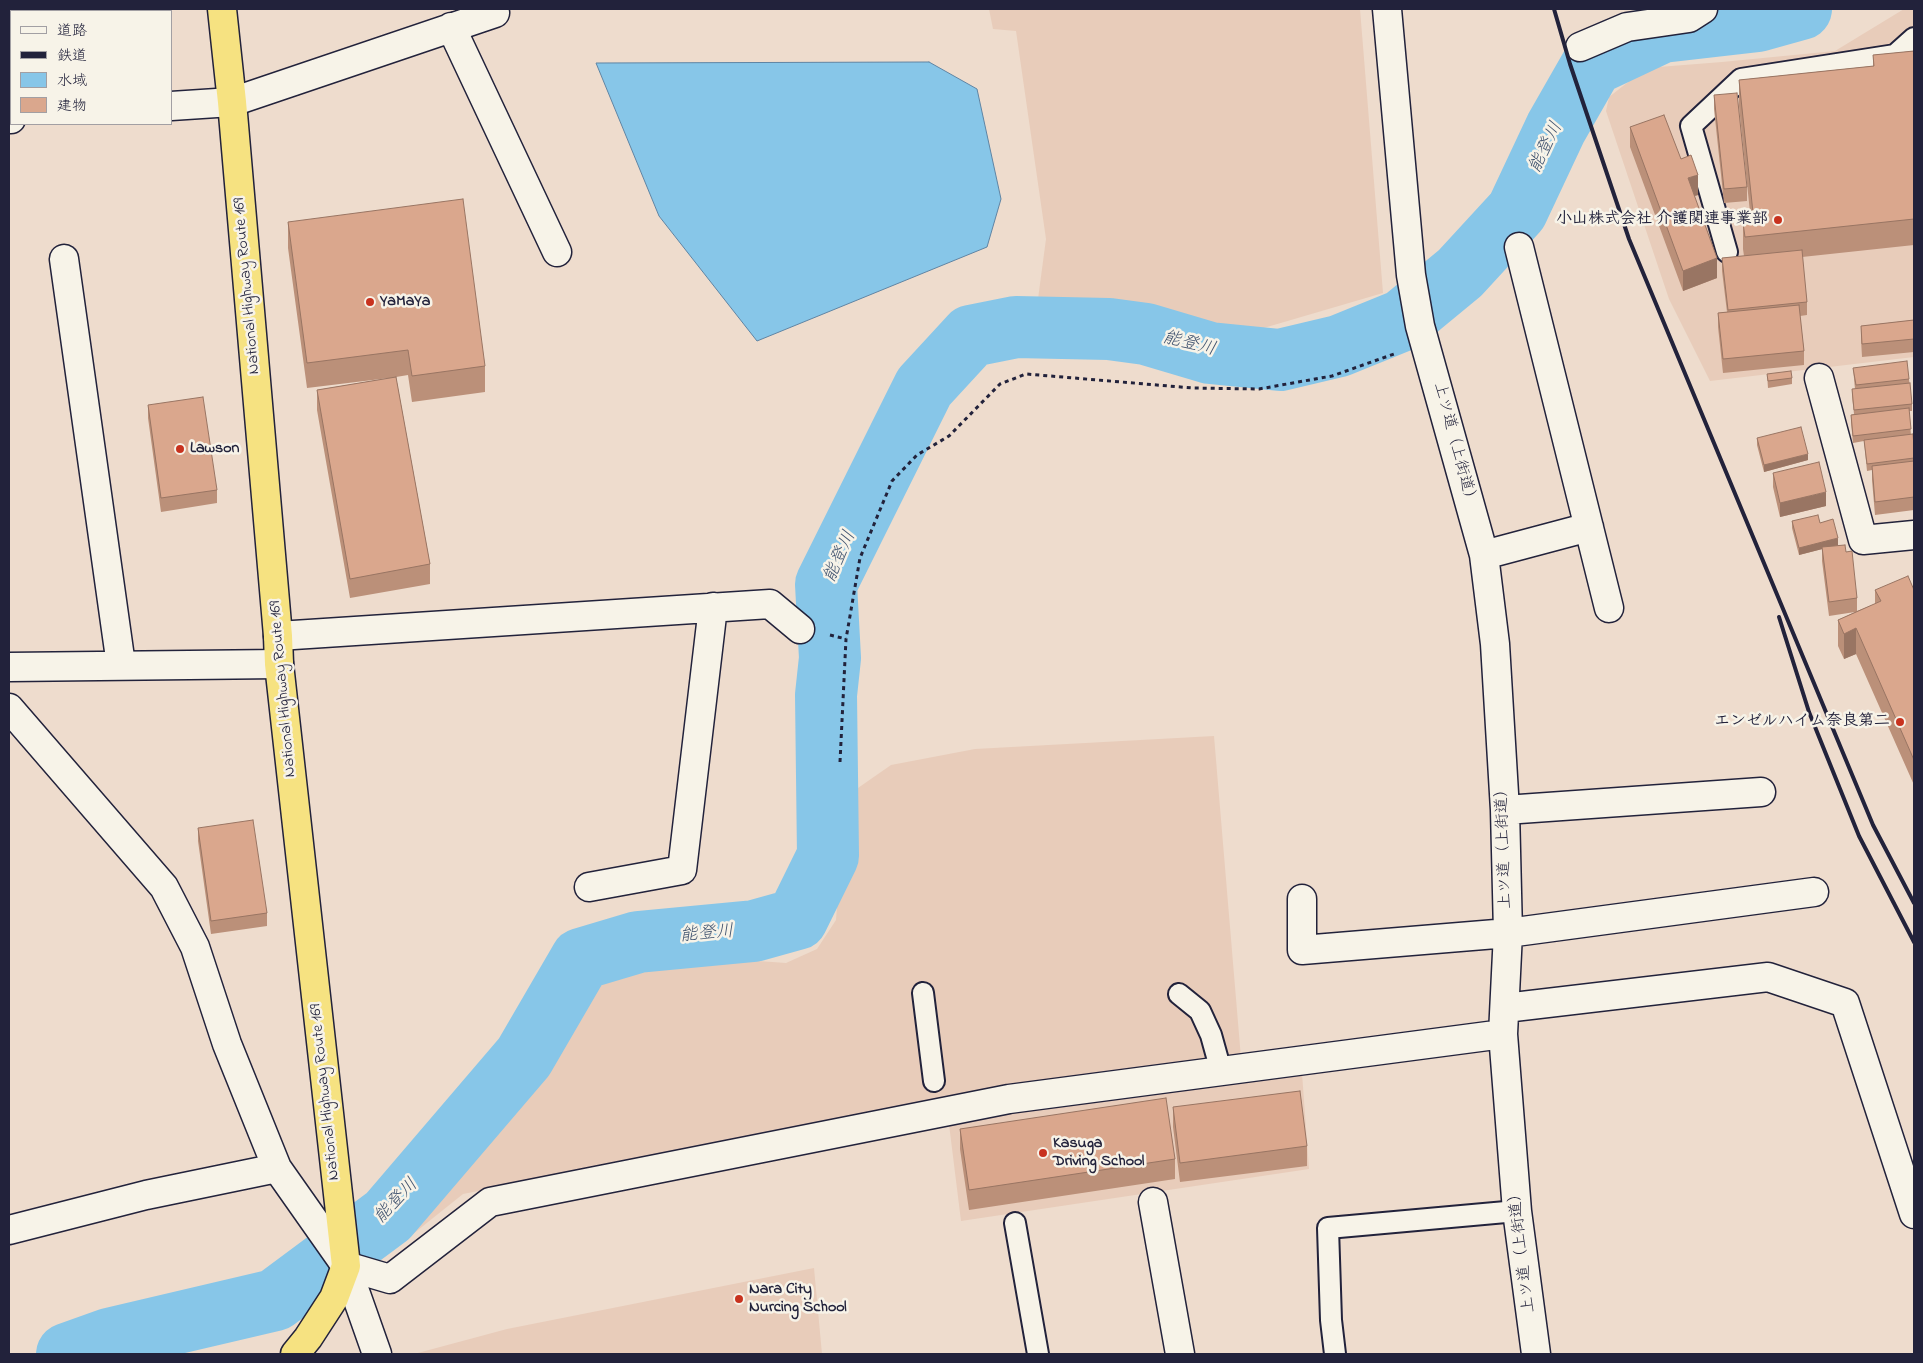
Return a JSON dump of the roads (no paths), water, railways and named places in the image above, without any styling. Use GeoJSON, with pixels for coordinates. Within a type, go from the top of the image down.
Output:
{"type":"FeatureCollection","features":[{"type":"Feature","properties":{"kind":"highway","name":"National Highway Route 169"},"geometry":{"type":"LineString","coordinates":[[222,9],[232,102],[279,664],[346,1266],[334,1298],[308,1338],[295,1354]]}},
{"type":"Feature","properties":{"kind":"street","name":"上ツ道（上街道）"},"geometry":{"type":"LineString","coordinates":[[1387,9],[1412,282],[1423,334],[1484,554],[1495,644],[1505,810],[1508,933],[1504,1021],[1517,1211],[1536,1354]]}},
{"type":"Feature","properties":{"kind":"street"},"geometry":{"type":"LineString","coordinates":[[1580,47],[1627,27],[1689,18],[1703,9]]}},
{"type":"Feature","properties":{"kind":"street"},"geometry":{"type":"LineString","coordinates":[[172,106],[232,102],[495,13]]}},
{"type":"Feature","properties":{"kind":"street"},"geometry":{"type":"LineString","coordinates":[[451,27],[557,252]]}},
{"type":"Feature","properties":{"kind":"street"},"geometry":{"type":"LineString","coordinates":[[1519,247],[1609,608]]}},
{"type":"Feature","properties":{"kind":"street"},"geometry":{"type":"LineString","coordinates":[[64,259],[120,665]]}},
{"type":"Feature","properties":{"kind":"street"},"geometry":{"type":"LineString","coordinates":[[1818,378],[1863,540],[1914,535]]}},
{"type":"Feature","properties":{"kind":"street"},"geometry":{"type":"LineString","coordinates":[[1484,554],[1589,527]]}},
{"type":"Feature","properties":{"kind":"street"},"geometry":{"type":"LineString","coordinates":[[278,636],[770,604],[800,629]]}},
{"type":"Feature","properties":{"kind":"street"},"geometry":{"type":"LineString","coordinates":[[589,887],[682,870],[713,607]]}},
{"type":"Feature","properties":{"kind":"street"},"geometry":{"type":"LineString","coordinates":[[9,667],[279,664]]}},
{"type":"Feature","properties":{"kind":"street"},"geometry":{"type":"LineString","coordinates":[[9,708],[164,887],[195,947],[227,1044],[277,1168],[346,1266],[377,1354]]}},
{"type":"Feature","properties":{"kind":"street"},"geometry":{"type":"LineString","coordinates":[[1505,810],[1761,792]]}},
{"type":"Feature","properties":{"kind":"street"},"geometry":{"type":"LineString","coordinates":[[1302,899],[1302,950],[1508,933],[1814,892]]}},
{"type":"Feature","properties":{"kind":"street"},"geometry":{"type":"LineString","coordinates":[[346,1266],[390,1280],[490,1202],[1009,1099],[1221,1071],[1768,977],[1845,1003],[1914,1214]]}},
{"type":"Feature","properties":{"kind":"street"},"geometry":{"type":"LineString","coordinates":[[9,1230],[146,1195],[277,1168]]}},
{"type":"Feature","properties":{"kind":"street"},"geometry":{"type":"LineString","coordinates":[[1153,1202],[1180,1354]]}},
{"type":"Feature","properties":{"kind":"lane"},"geometry":{"type":"LineString","coordinates":[[1727,252],[1691,126],[1741,79],[1895,56],[1914,38]]}},
{"type":"Feature","properties":{"kind":"lane"},"geometry":{"type":"LineString","coordinates":[[923,994],[934,1081]]}},
{"type":"Feature","properties":{"kind":"lane"},"geometry":{"type":"LineString","coordinates":[[1179,994],[1200,1011],[1211,1035],[1221,1071]]}},
{"type":"Feature","properties":{"kind":"lane"},"geometry":{"type":"LineString","coordinates":[[1335,1354],[1331,1320],[1328,1228],[1517,1211]]}},
{"type":"Feature","properties":{"kind":"lane"},"geometry":{"type":"LineString","coordinates":[[1015,1223],[1038,1354]]}},
{"type":"Feature","properties":{"kind":"water"},"geometry":{"type":"Polygon","coordinates":[[[929,62],[977,89],[1001,199],[987,247],[757,341],[659,216],[596,63],[929,62]]]}},
{"type":"Feature","properties":{"kind":"waterway","name":"能登川"},"geometry":{"type":"LineString","coordinates":[[67,1354],[109,1339],[275,1300],[388,1216],[524,1057],[581,959],[638,942],[754,931],[797,919],[828,856],[826,695],[830,658],[826,584],[924,387],[971,336],[1016,327],[1109,329],[1146,334],[1210,353],[1280,360],[1339,346],[1403,320],[1460,273],[1517,211],[1556,128],[1592,65],[1662,32],[1758,21],[1801,9]]}},
{"type":"Feature","properties":{"kind":"railway"},"geometry":{"type":"LineString","coordinates":[[1554,9],[1570,64],[1629,239],[1873,825],[1914,903]]}},
{"type":"Feature","properties":{"kind":"railway"},"geometry":{"type":"LineString","coordinates":[[1779,617],[1809,712],[1859,836],[1914,942]]}},
{"type":"Feature","properties":{"kind":"place","name":"小山株式会社 介護関連事業部"},"geometry":{"type":"Point","coordinates":[1778,220]}},
{"type":"Feature","properties":{"kind":"place","name":"YaMaYa"},"geometry":{"type":"Point","coordinates":[370,302]}},
{"type":"Feature","properties":{"kind":"place","name":"Lawson"},"geometry":{"type":"Point","coordinates":[180,449]}},
{"type":"Feature","properties":{"kind":"place","name":"エンゼルハイム奈良第二"},"geometry":{"type":"Point","coordinates":[1900,722]}},
{"type":"Feature","properties":{"kind":"place","name":"Kasuga Driving School"},"geometry":{"type":"Point","coordinates":[1043,1153]}},
{"type":"Feature","properties":{"kind":"place","name":"Nara City Nurcing School"},"geometry":{"type":"Point","coordinates":[739,1299]}}]}
